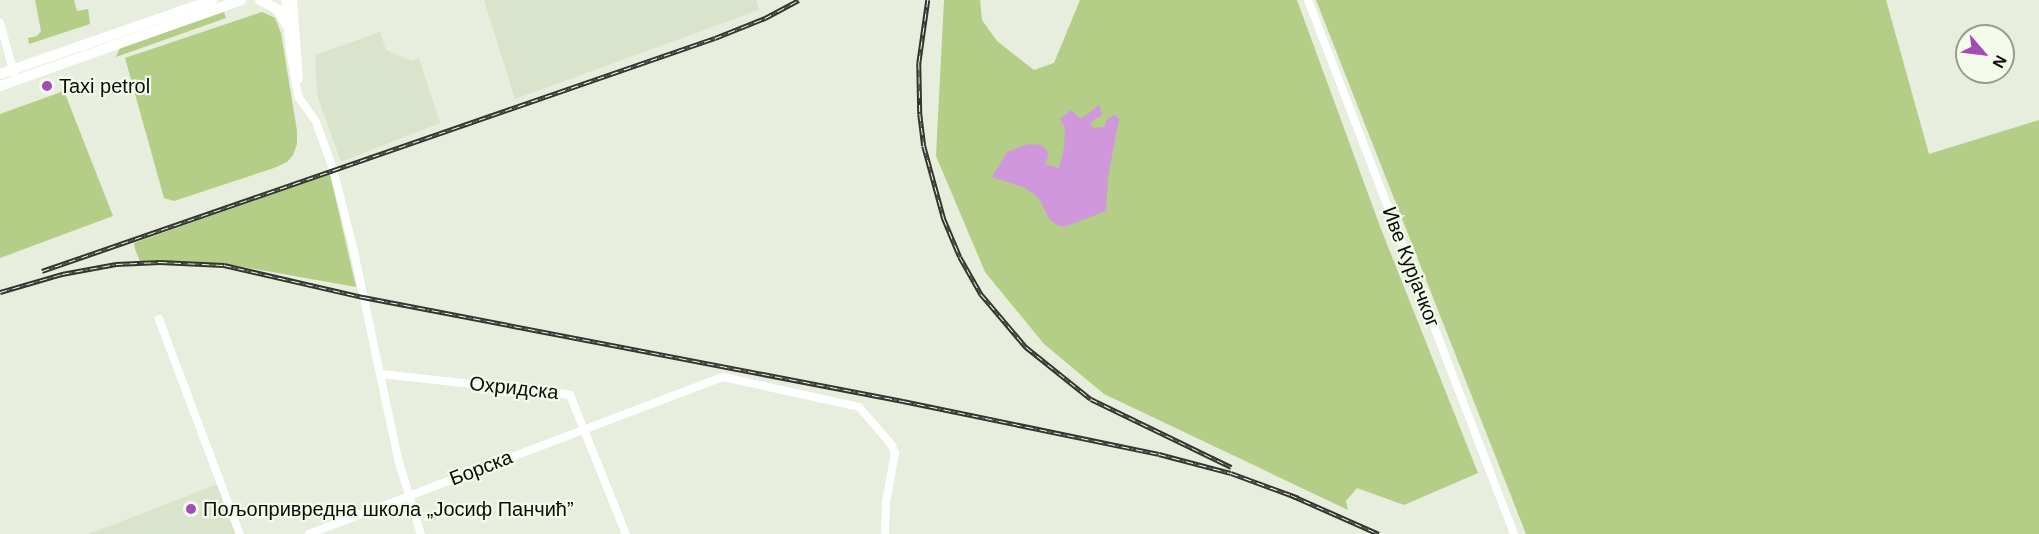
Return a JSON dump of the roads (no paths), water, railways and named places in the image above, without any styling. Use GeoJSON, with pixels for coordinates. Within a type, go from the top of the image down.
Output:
{"type":"FeatureCollection","features":[{"type":"Feature","properties":{"kind":"main road"},"geometry":{"type":"LineString","coordinates":[[0,86],[15,75],[212,0]]}},
{"type":"Feature","properties":{"kind":"main road"},"geometry":{"type":"LineString","coordinates":[[0,74],[15,75],[241,0]]}},
{"type":"Feature","properties":{"kind":"main road"},"geometry":{"type":"LineString","coordinates":[[260,0],[277,9],[287,25]]}},
{"type":"Feature","properties":{"kind":"street"},"geometry":{"type":"LineString","coordinates":[[285,0],[298,96],[316,122],[333,169],[408,496],[421,534]]}},
{"type":"Feature","properties":{"kind":"street"},"geometry":{"type":"LineString","coordinates":[[292,0],[299,69],[298,96]]}},
{"type":"Feature","properties":{"kind":"street","name":"Иве Курјачког"},"geometry":{"type":"LineString","coordinates":[[1308,0],[1514,534]]}},
{"type":"Feature","properties":{"kind":"street"},"geometry":{"type":"LineString","coordinates":[[0,23],[15,75]]}},
{"type":"Feature","properties":{"kind":"street"},"geometry":{"type":"LineString","coordinates":[[159,319],[240,534]]}},
{"type":"Feature","properties":{"kind":"street","name":"Охридска"},"geometry":{"type":"LineString","coordinates":[[381,374],[570,395],[626,534]]}},
{"type":"Feature","properties":{"kind":"street","name":"Борска"},"geometry":{"type":"LineString","coordinates":[[309,534],[723,376],[859,407],[891,444],[895,453],[886,502],[885,534]]}},
{"type":"Feature","properties":{"kind":"railway"},"geometry":{"type":"LineString","coordinates":[[42,271],[715,38],[765,18],[799,0]]}},
{"type":"Feature","properties":{"kind":"railway"},"geometry":{"type":"LineString","coordinates":[[928,0],[919,63],[920,114],[924,146],[944,219],[960,257],[981,294],[1026,347],[1091,399],[1231,467]]}},
{"type":"Feature","properties":{"kind":"railway"},"geometry":{"type":"LineString","coordinates":[[0,292],[62,274],[116,264],[160,262],[224,265],[363,297],[903,401],[1159,454],[1231,473],[1299,498]]}},
{"type":"Feature","properties":{"kind":"railway"},"geometry":{"type":"LineString","coordinates":[[1291,495],[1379,534]]}},
{"type":"Feature","properties":{"kind":"place","name":"Taxi petrol"},"geometry":{"type":"Point","coordinates":[47,86]}},
{"type":"Feature","properties":{"kind":"place","name":"Пољопривредна школа „Јосиф Панчић”"},"geometry":{"type":"Point","coordinates":[191,509]}}]}
